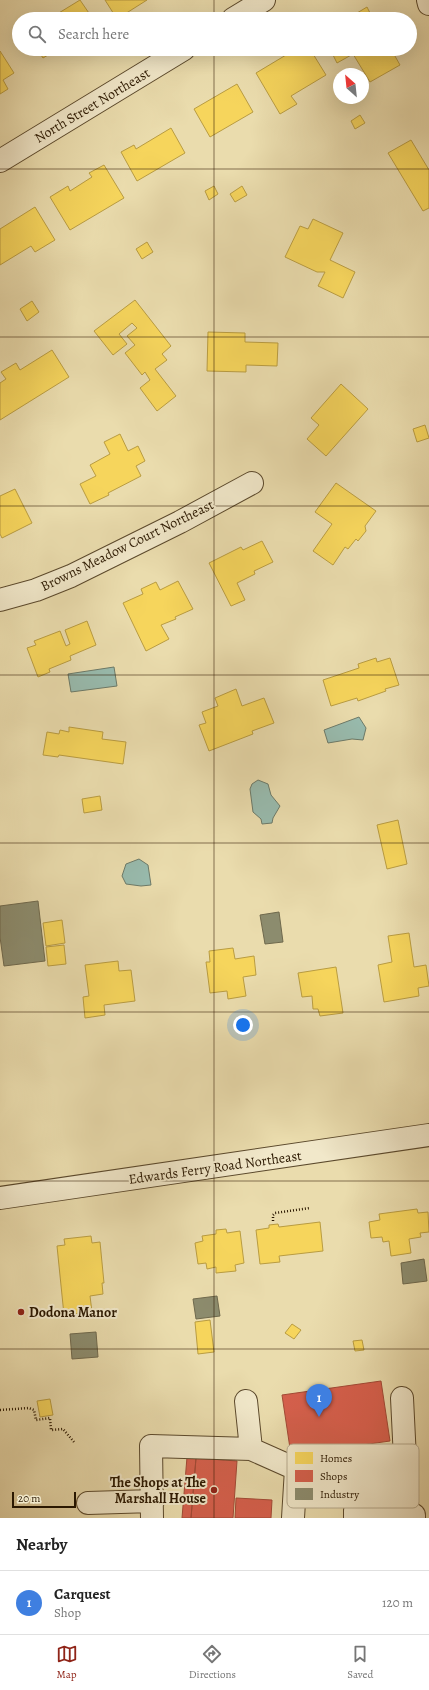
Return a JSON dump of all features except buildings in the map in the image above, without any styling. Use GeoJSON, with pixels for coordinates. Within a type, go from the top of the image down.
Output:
{"type":"FeatureCollection","features":[{"type":"Feature","properties":{"kind":"street"},"geometry":{"type":"LineString","coordinates":[[244,12],[264,0]]}},
{"type":"Feature","properties":{"kind":"street"},"geometry":{"type":"LineString","coordinates":[[428,0],[429,4]]}},
{"type":"Feature","properties":{"kind":"street","name":"North Street Northeast"},"geometry":{"type":"LineString","coordinates":[[0,161],[172,56]]}},
{"type":"Feature","properties":{"kind":"street","name":"Browns Meadow Court Northeast"},"geometry":{"type":"LineString","coordinates":[[0,600],[36,590],[71,576],[172,526],[252,483]]}},
{"type":"Feature","properties":{"kind":"street","name":"Edwards Ferry Road Northeast"},"geometry":{"type":"LineString","coordinates":[[0,1198],[429,1135]]}},
{"type":"Feature","properties":{"kind":"street"},"geometry":{"type":"LineString","coordinates":[[402,1398],[404,1444]]}},
{"type":"Feature","properties":{"kind":"street"},"geometry":{"type":"LineString","coordinates":[[246,1401],[251,1449]]}},
{"type":"Feature","properties":{"kind":"street"},"geometry":{"type":"LineString","coordinates":[[88,1503],[152,1510],[151,1446],[251,1449],[287,1466]]}},
{"type":"Feature","properties":{"kind":"street"},"geometry":{"type":"LineString","coordinates":[[293,1518],[294,1508]]}},
{"type":"Feature","properties":{"kind":"street"},"geometry":{"type":"LineString","coordinates":[[354,1518],[355,1511],[414,1515],[414,1518]]}},
{"type":"Feature","properties":{"kind":"path"},"geometry":{"type":"LineString","coordinates":[[273,1221],[273,1215],[275,1213],[310,1208]]}},
{"type":"Feature","properties":{"kind":"path"},"geometry":{"type":"LineString","coordinates":[[0,1410],[29,1408],[34,1410],[36,1420],[50,1418],[51,1430],[64,1429],[74,1442]]}},
{"type":"Feature","properties":{"kind":"shaded area"},"geometry":{"type":"Polygon","coordinates":[[[114,667],[117,686],[71,692],[68,674],[114,667]]]}},
{"type":"Feature","properties":{"kind":"shaded area"},"geometry":{"type":"Polygon","coordinates":[[[359,717],[366,728],[363,740],[352,739],[328,743],[324,730],[359,717]]]}},
{"type":"Feature","properties":{"kind":"shaded area"},"geometry":{"type":"Polygon","coordinates":[[[258,780],[268,784],[271,795],[280,806],[273,818],[272,823],[262,824],[261,819],[253,812],[250,789],[252,784],[258,780]]]}},
{"type":"Feature","properties":{"kind":"shaded area"},"geometry":{"type":"Polygon","coordinates":[[[139,859],[148,865],[151,885],[141,886],[126,884],[122,876],[126,864],[139,859]]]}},
{"type":"Feature","properties":{"kind":"place","name":"Dodona Manor"},"geometry":{"type":"Point","coordinates":[21,1312]}},
{"type":"Feature","properties":{"kind":"place","name":"Carquest"},"geometry":{"type":"Point","coordinates":[319,1417]}},
{"type":"Feature","properties":{"kind":"place","name":"The Shops at The Marshall House"},"geometry":{"type":"Point","coordinates":[214,1490]}}]}
